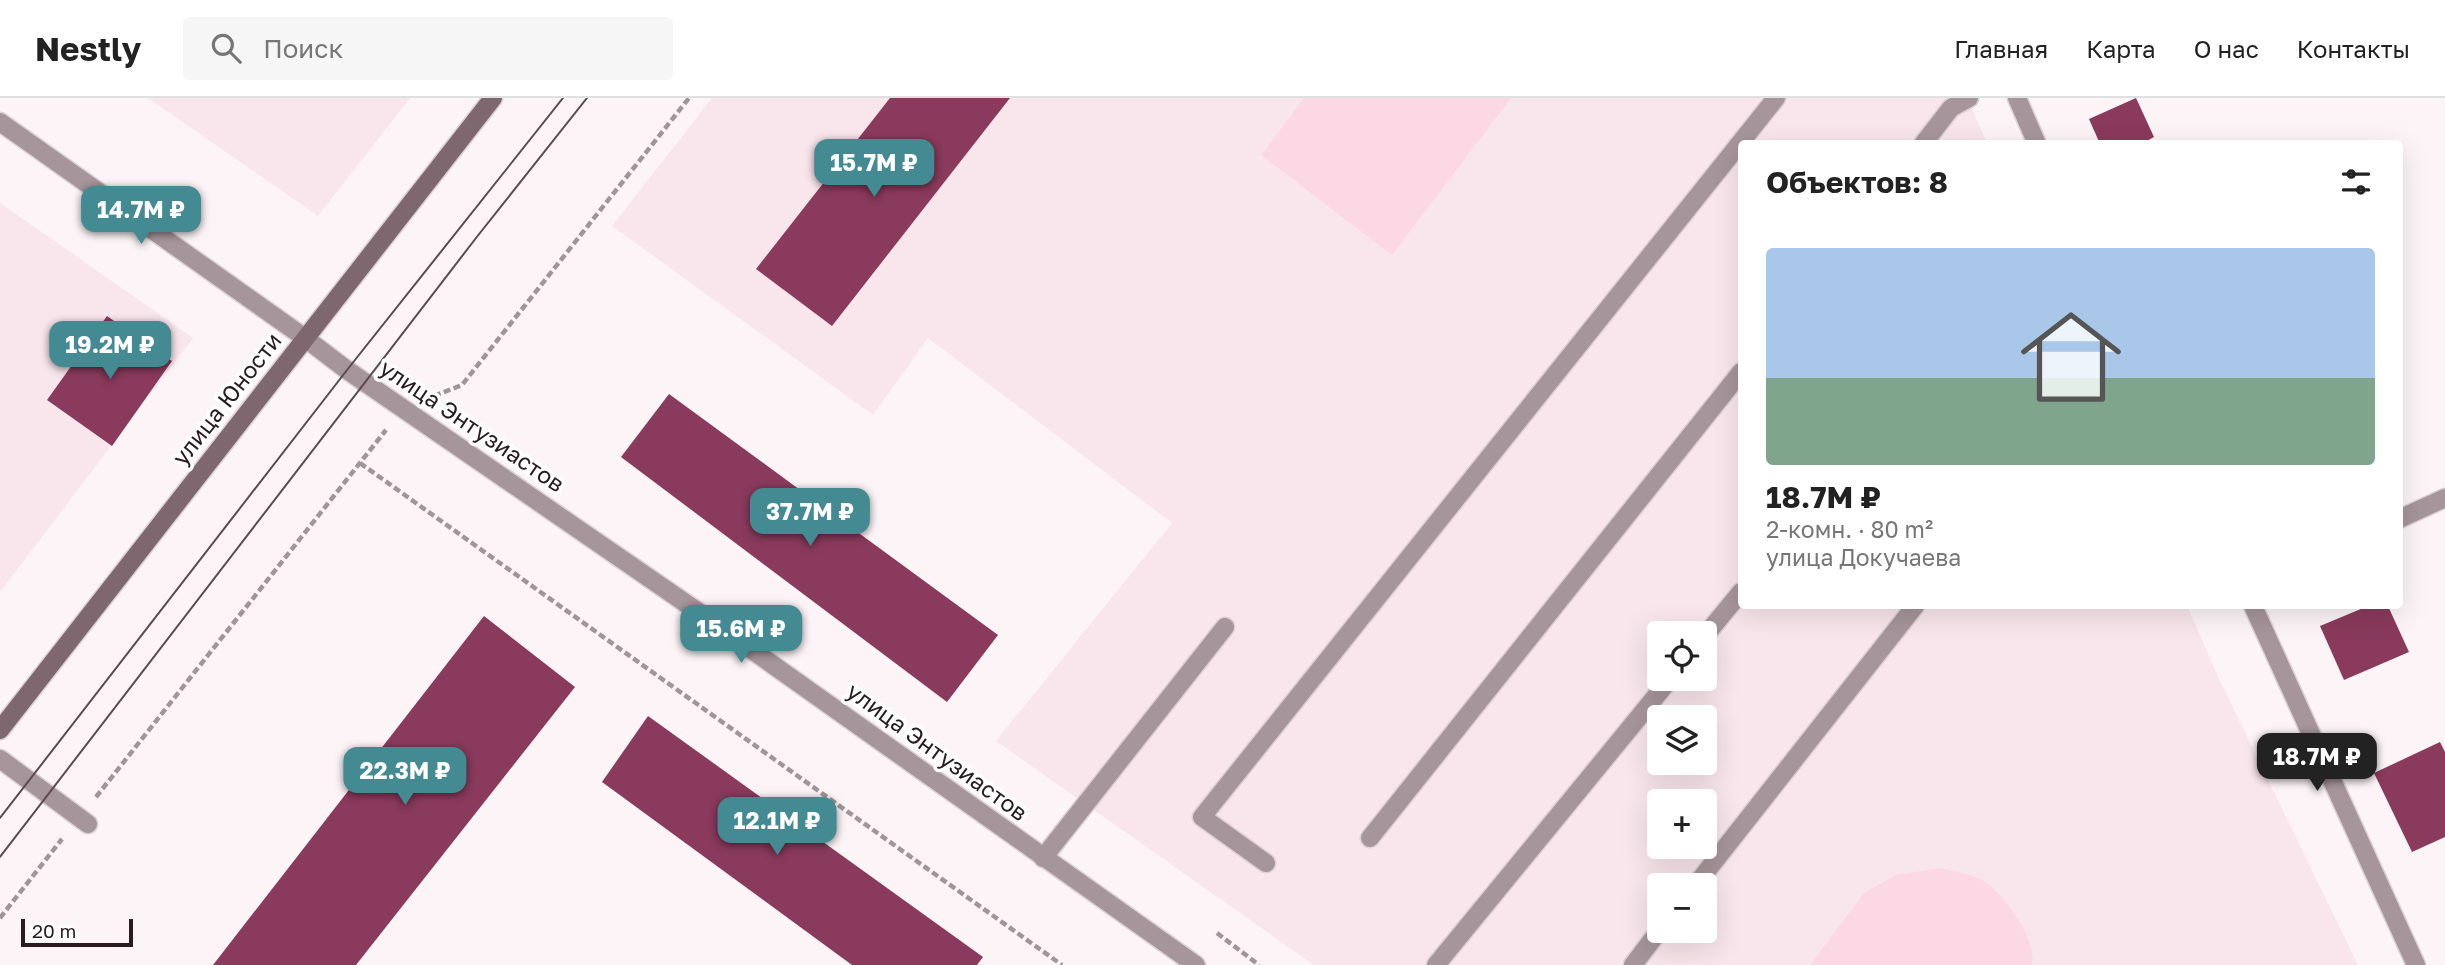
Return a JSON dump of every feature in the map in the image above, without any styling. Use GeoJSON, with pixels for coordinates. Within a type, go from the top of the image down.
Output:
{"type":"FeatureCollection","features":[{"type":"Feature","properties":{"kind":"main road","name":"улица Юности"},"geometry":{"type":"LineString","coordinates":[[0,730],[493,98]]}},
{"type":"Feature","properties":{"kind":"street"},"geometry":{"type":"LineString","coordinates":[[1742,140],[1776,98]]}},
{"type":"Feature","properties":{"kind":"street"},"geometry":{"type":"LineString","coordinates":[[1926,140],[1951,108],[1969,98]]}},
{"type":"Feature","properties":{"kind":"street"},"geometry":{"type":"LineString","coordinates":[[2017,98],[2035,140]]}},
{"type":"Feature","properties":{"kind":"street","name":"улица Энтузиастов"},"geometry":{"type":"LineString","coordinates":[[0,122],[347,370],[698,611],[1196,965]]}},
{"type":"Feature","properties":{"kind":"street"},"geometry":{"type":"LineString","coordinates":[[1266,863],[1202,817],[1738,146]]}},
{"type":"Feature","properties":{"kind":"street"},"geometry":{"type":"LineString","coordinates":[[1370,838],[1738,376]]}},
{"type":"Feature","properties":{"kind":"street"},"geometry":{"type":"LineString","coordinates":[[2403,517],[2445,498]]}},
{"type":"Feature","properties":{"kind":"street"},"geometry":{"type":"LineString","coordinates":[[1717,621],[1738,596]]}},
{"type":"Feature","properties":{"kind":"street"},"geometry":{"type":"LineString","coordinates":[[1705,873],[1913,609]]}},
{"type":"Feature","properties":{"kind":"street"},"geometry":{"type":"LineString","coordinates":[[2254,609],[2416,965]]}},
{"type":"Feature","properties":{"kind":"street"},"geometry":{"type":"LineString","coordinates":[[1043,858],[1225,627]]}},
{"type":"Feature","properties":{"kind":"street"},"geometry":{"type":"LineString","coordinates":[[1436,965],[1660,691]]}},
{"type":"Feature","properties":{"kind":"street"},"geometry":{"type":"LineString","coordinates":[[0,759],[84,821]]}},
{"type":"Feature","properties":{"kind":"street"},"geometry":{"type":"LineString","coordinates":[[1633,965],[1650,943]]}},
{"type":"Feature","properties":{"kind":"path"},"geometry":{"type":"LineString","coordinates":[[0,918],[84,821],[404,408],[462,385],[689,98]]}},
{"type":"Feature","properties":{"kind":"path"},"geometry":{"type":"LineString","coordinates":[[360,463],[1062,965]]}},
{"type":"Feature","properties":{"kind":"path"},"geometry":{"type":"LineString","coordinates":[[1216,933],[1259,965]]}},
{"type":"Feature","properties":{"kind":"shaded area"},"geometry":{"type":"Polygon","coordinates":[[[148,98],[410,98],[318,216],[148,98]]]}},
{"type":"Feature","properties":{"kind":"shaded area"},"geometry":{"type":"Polygon","coordinates":[[[712,98],[1967,98],[1986,140],[1738,140],[1738,609],[2188,609],[2220,681],[2358,965],[1314,965],[996,741],[1172,523],[928,338],[873,415],[612,226],[712,98]]]}},
{"type":"Feature","properties":{"kind":"shaded area"},"geometry":{"type":"Polygon","coordinates":[[[1304,98],[1511,98],[1392,255],[1261,155],[1304,98]]]}},
{"type":"Feature","properties":{"kind":"shaded area"},"geometry":{"type":"Polygon","coordinates":[[[0,203],[193,338],[0,592],[0,203]]]}},
{"type":"Feature","properties":{"kind":"shaded area"},"geometry":{"type":"Polygon","coordinates":[[[1941,868],[1980,879],[2001,897],[2025,931],[2030,943],[2032,965],[1810,965],[1864,893],[1896,875],[1941,868]]]}},
{"type":"Feature","properties":{"kind":"building"},"geometry":{"type":"Polygon","coordinates":[[[890,98],[1010,98],[832,326],[756,269],[890,98]]]}},
{"type":"Feature","properties":{"kind":"building"},"geometry":{"type":"Polygon","coordinates":[[[2136,98],[2154,137],[2148,140],[2098,140],[2089,119],[2136,98]]]}},
{"type":"Feature","properties":{"kind":"building"},"geometry":{"type":"Polygon","coordinates":[[[107,316],[172,361],[112,446],[47,400],[107,316]]]}},
{"type":"Feature","properties":{"kind":"building"},"geometry":{"type":"Polygon","coordinates":[[[669,394],[998,635],[947,702],[621,457],[669,394]]]}},
{"type":"Feature","properties":{"kind":"building"},"geometry":{"type":"Polygon","coordinates":[[[2361,609],[2389,609],[2409,652],[2344,680],[2320,626],[2361,609]]]}},
{"type":"Feature","properties":{"kind":"building"},"geometry":{"type":"Polygon","coordinates":[[[484,616],[575,687],[356,965],[213,965],[484,616]]]}},
{"type":"Feature","properties":{"kind":"building"},"geometry":{"type":"Polygon","coordinates":[[[648,716],[983,957],[977,965],[852,965],[602,782],[648,716]]]}},
{"type":"Feature","properties":{"kind":"building"},"geometry":{"type":"Polygon","coordinates":[[[2440,742],[2445,752],[2445,837],[2412,852],[2374,773],[2440,742]]]}},
{"type":"Feature","properties":{"kind":"tram line"},"geometry":{"type":"LineString","coordinates":[[0,818],[347,370],[563,98]]}},
{"type":"Feature","properties":{"kind":"tram line"},"geometry":{"type":"LineString","coordinates":[[0,857],[476,238],[587,98]]}}]}
